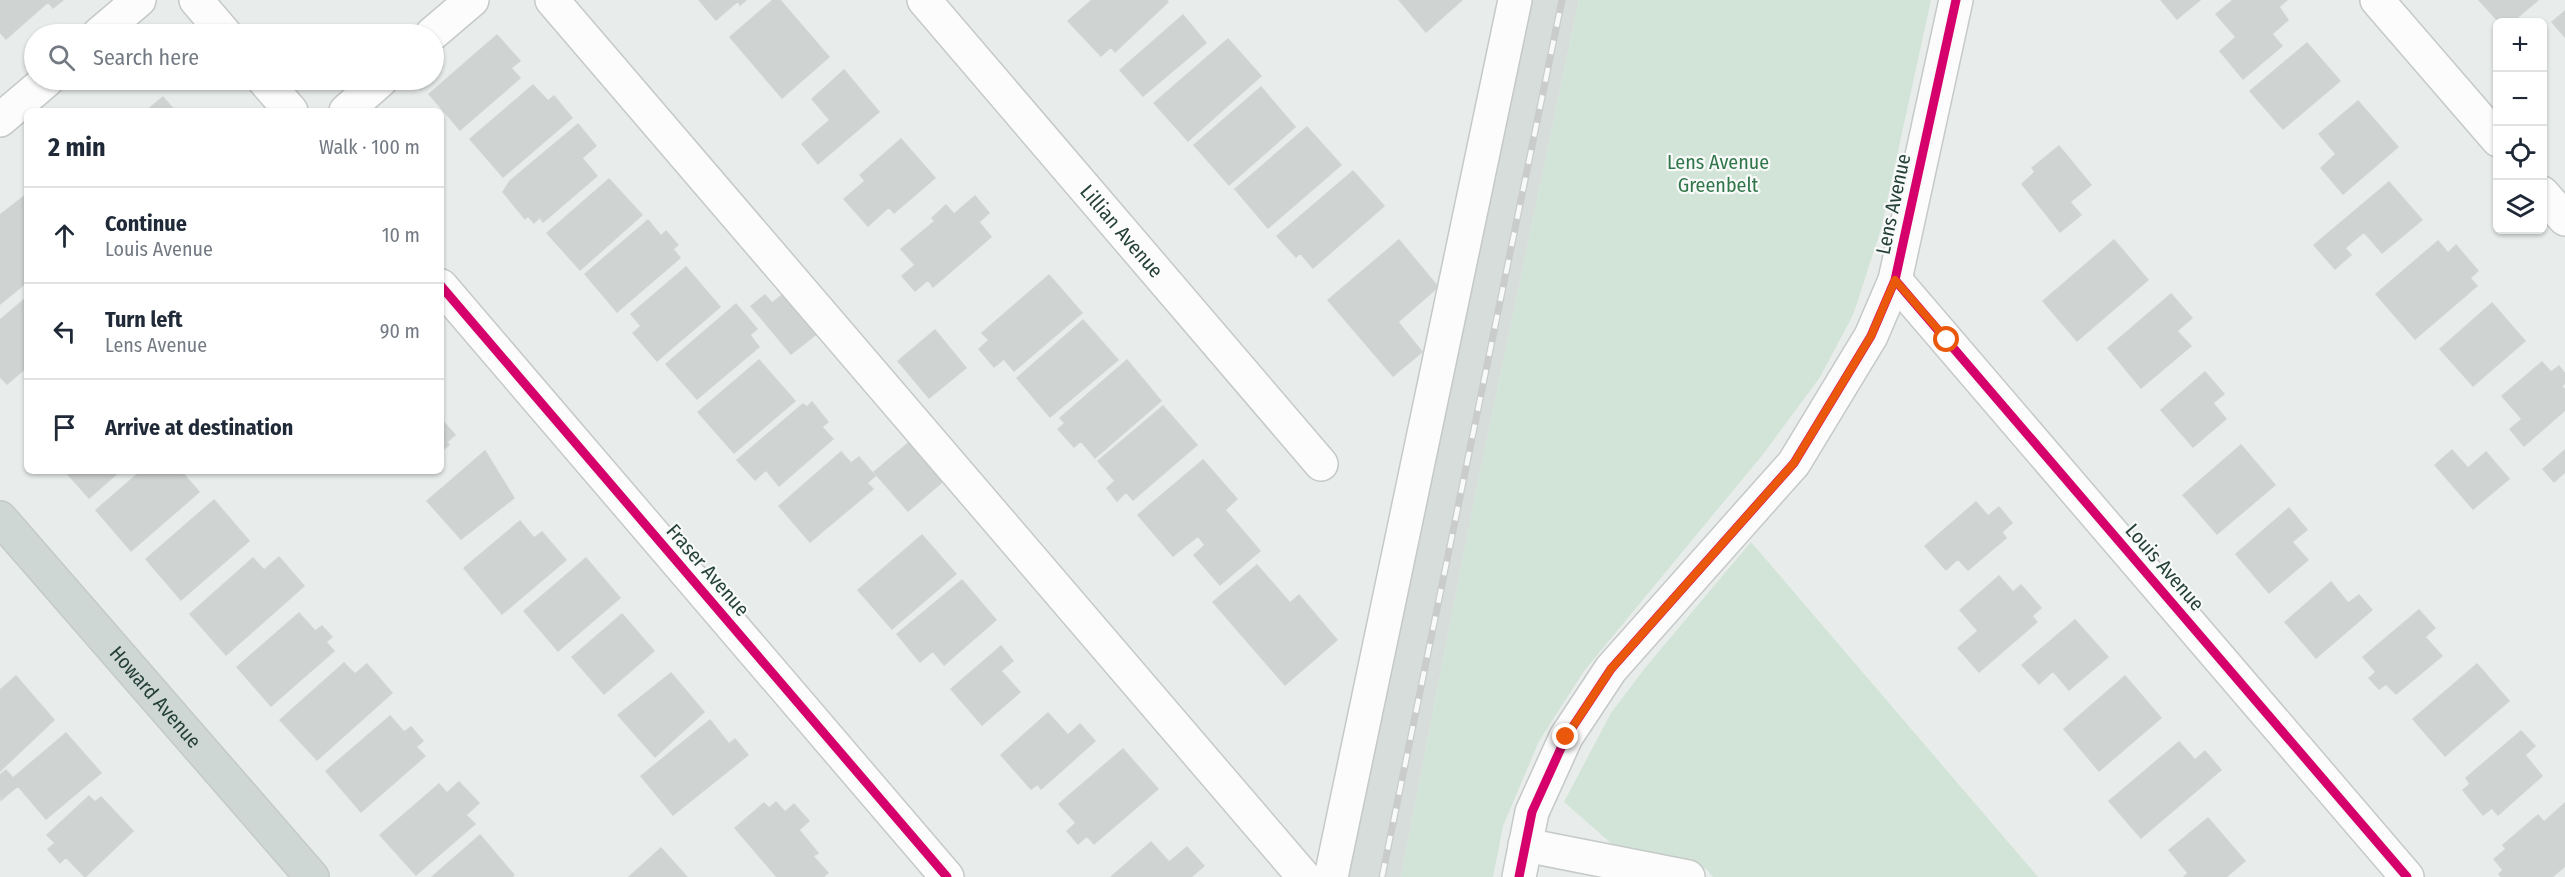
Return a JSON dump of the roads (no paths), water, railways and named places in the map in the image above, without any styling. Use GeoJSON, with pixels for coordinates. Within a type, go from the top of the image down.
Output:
{"type":"FeatureCollection","features":[{"type":"Feature","properties":{"kind":"main road","name":"Howard Avenue"},"geometry":{"type":"LineString","coordinates":[[0,518],[312,877]]}},
{"type":"Feature","properties":{"kind":"street"},"geometry":{"type":"LineString","coordinates":[[111,24],[139,0]]}},
{"type":"Feature","properties":{"kind":"street"},"geometry":{"type":"LineString","coordinates":[[196,0],[216,24]]}},
{"type":"Feature","properties":{"kind":"street"},"geometry":{"type":"LineString","coordinates":[[444,24],[472,0]]}},
{"type":"Feature","properties":{"kind":"street"},"geometry":{"type":"LineString","coordinates":[[552,0],[1304,877]]}},
{"type":"Feature","properties":{"kind":"street","name":"Lillian Avenue"},"geometry":{"type":"LineString","coordinates":[[924,0],[1321,464]]}},
{"type":"Feature","properties":{"kind":"street"},"geometry":{"type":"LineString","coordinates":[[1331,877],[1515,0]]}},
{"type":"Feature","properties":{"kind":"street","name":"Lens Avenue"},"geometry":{"type":"LineString","coordinates":[[1519,877],[1533,812],[1566,737],[1611,669],[1794,463],[1871,336],[1895,280],[1956,0]]}},
{"type":"Feature","properties":{"kind":"street"},"geometry":{"type":"LineString","coordinates":[[2377,0],[2493,134]]}},
{"type":"Feature","properties":{"kind":"street"},"geometry":{"type":"LineString","coordinates":[[0,120],[35,90]]}},
{"type":"Feature","properties":{"kind":"street"},"geometry":{"type":"LineString","coordinates":[[273,90],[288,108]]}},
{"type":"Feature","properties":{"kind":"street"},"geometry":{"type":"LineString","coordinates":[[349,108],[370,90]]}},
{"type":"Feature","properties":{"kind":"street"},"geometry":{"type":"LineString","coordinates":[[2547,199],[2565,219]]}},
{"type":"Feature","properties":{"kind":"street","name":"Louis Avenue"},"geometry":{"type":"LineString","coordinates":[[1895,280],[2407,877]]}},
{"type":"Feature","properties":{"kind":"street","name":"Fraser Avenue"},"geometry":{"type":"LineString","coordinates":[[444,290],[947,877]]}},
{"type":"Feature","properties":{"kind":"street"},"geometry":{"type":"LineString","coordinates":[[1525,845],[1688,877]]}},
{"type":"Feature","properties":{"kind":"railway"},"geometry":{"type":"LineString","coordinates":[[1382,877],[1562,0]]}},
{"type":"Feature","properties":{"kind":"park label","name":"Lens Avenue Greenbelt"},"geometry":{"type":"Point","coordinates":[1718,174]}}]}
